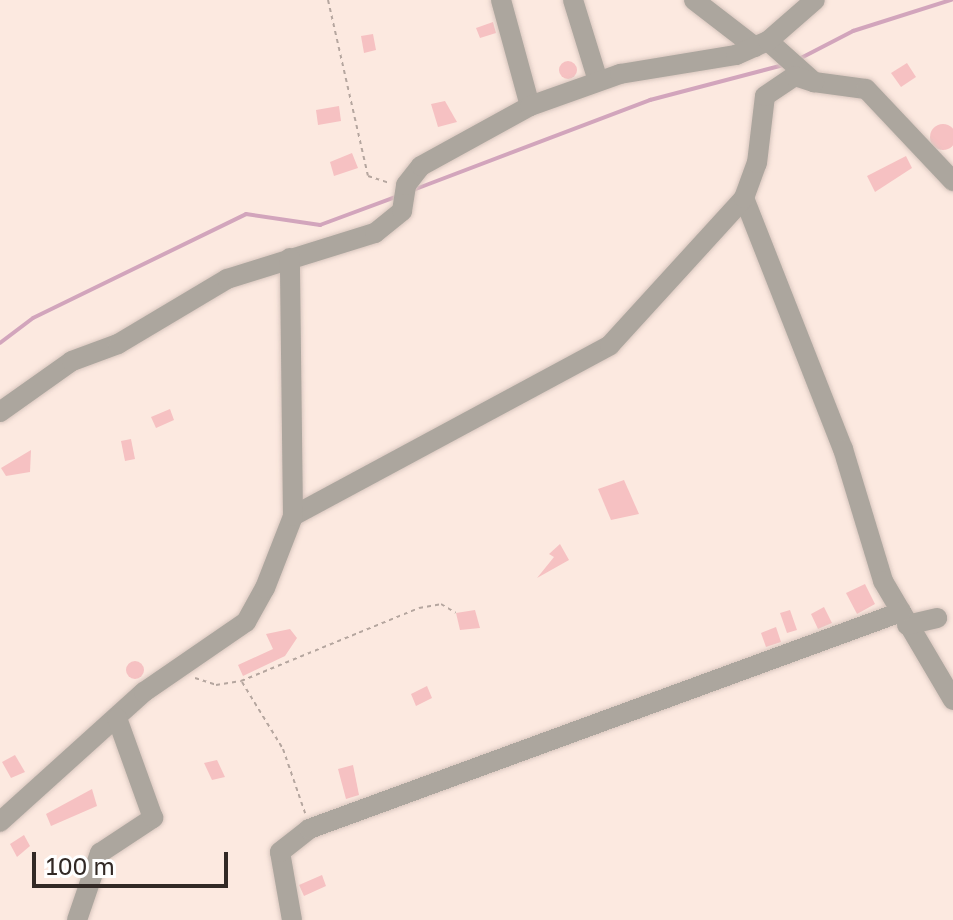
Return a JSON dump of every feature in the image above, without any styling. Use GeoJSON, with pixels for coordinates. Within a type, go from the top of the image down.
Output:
{"type":"FeatureCollection","features":[{"type":"Feature","properties":{"kind":"street"},"geometry":{"type":"LineString","coordinates":[[501,0],[530,106]]}},
{"type":"Feature","properties":{"kind":"street"},"geometry":{"type":"LineString","coordinates":[[573,0],[598,81]]}},
{"type":"Feature","properties":{"kind":"street"},"geometry":{"type":"LineString","coordinates":[[694,0],[814,82]]}},
{"type":"Feature","properties":{"kind":"street"},"geometry":{"type":"LineString","coordinates":[[0,412],[72,361],[118,344],[227,279],[375,233],[393,223],[404,192],[421,166],[530,106],[598,81],[761,44],[815,0]]}},
{"type":"Feature","properties":{"kind":"street"},"geometry":{"type":"LineString","coordinates":[[293,516],[610,345],[744,198],[757,163],[765,96],[795,76],[814,82],[866,89],[953,181]]}},
{"type":"Feature","properties":{"kind":"street"},"geometry":{"type":"LineString","coordinates":[[744,198],[843,449],[883,581],[953,700]]}},
{"type":"Feature","properties":{"kind":"street"},"geometry":{"type":"LineString","coordinates":[[0,822],[117,718],[246,622],[293,516],[290,258]]}},
{"type":"Feature","properties":{"kind":"street"},"geometry":{"type":"LineString","coordinates":[[292,920],[280,852],[309,829],[904,618],[937,618]]}},
{"type":"Feature","properties":{"kind":"street"},"geometry":{"type":"LineString","coordinates":[[77,920],[100,853],[153,818],[117,718]]}},
{"type":"Feature","properties":{"kind":"path"},"geometry":{"type":"LineString","coordinates":[[328,0],[368,176],[404,192]]}},
{"type":"Feature","properties":{"kind":"path"},"geometry":{"type":"LineString","coordinates":[[186,668],[198,681],[241,681],[393,616],[441,604],[456,613]]}},
{"type":"Feature","properties":{"kind":"path"},"geometry":{"type":"LineString","coordinates":[[241,681],[283,749],[309,829]]}},
{"type":"Feature","properties":{"kind":"building"},"geometry":{"type":"Polygon","coordinates":[[[493,22],[496,33],[480,38],[476,28],[493,22]]]}},
{"type":"Feature","properties":{"kind":"building"},"geometry":{"type":"Polygon","coordinates":[[[373,34],[376,50],[364,53],[361,36],[373,34]]]}},
{"type":"Feature","properties":{"kind":"building"},"geometry":{"type":"Polygon","coordinates":[[[568,61],[577,70],[568,79],[559,70],[568,61]]]}},
{"type":"Feature","properties":{"kind":"building"},"geometry":{"type":"Polygon","coordinates":[[[907,63],[916,77],[901,87],[891,73],[907,63]]]}},
{"type":"Feature","properties":{"kind":"building"},"geometry":{"type":"Polygon","coordinates":[[[445,101],[457,122],[438,127],[431,104],[445,101]]]}},
{"type":"Feature","properties":{"kind":"building"},"geometry":{"type":"Polygon","coordinates":[[[339,106],[341,121],[318,125],[316,110],[339,106]]]}},
{"type":"Feature","properties":{"kind":"building"},"geometry":{"type":"Polygon","coordinates":[[[943,124],[952,128],[956,137],[952,146],[943,150],[934,146],[930,137],[934,128],[943,124]]]}},
{"type":"Feature","properties":{"kind":"building"},"geometry":{"type":"Polygon","coordinates":[[[352,153],[358,168],[334,176],[330,162],[352,153]]]}},
{"type":"Feature","properties":{"kind":"building"},"geometry":{"type":"Polygon","coordinates":[[[906,156],[912,168],[875,192],[867,176],[906,156]]]}},
{"type":"Feature","properties":{"kind":"building"},"geometry":{"type":"Polygon","coordinates":[[[170,409],[174,420],[156,428],[151,417],[170,409]]]}},
{"type":"Feature","properties":{"kind":"building"},"geometry":{"type":"Polygon","coordinates":[[[131,439],[135,459],[125,461],[121,441],[131,439]]]}},
{"type":"Feature","properties":{"kind":"building"},"geometry":{"type":"Polygon","coordinates":[[[31,450],[30,472],[6,476],[1,468],[31,450]]]}},
{"type":"Feature","properties":{"kind":"building"},"geometry":{"type":"Polygon","coordinates":[[[624,480],[639,514],[611,520],[598,489],[624,480]]]}},
{"type":"Feature","properties":{"kind":"building"},"geometry":{"type":"Polygon","coordinates":[[[560,544],[569,560],[537,578],[554,557],[549,554],[560,544]]]}},
{"type":"Feature","properties":{"kind":"building"},"geometry":{"type":"Polygon","coordinates":[[[865,584],[875,604],[857,614],[846,593],[865,584]]]}},
{"type":"Feature","properties":{"kind":"building"},"geometry":{"type":"Polygon","coordinates":[[[824,607],[832,623],[818,629],[811,614],[824,607]]]}},
{"type":"Feature","properties":{"kind":"building"},"geometry":{"type":"Polygon","coordinates":[[[475,610],[480,628],[460,630],[456,613],[475,610]]]}},
{"type":"Feature","properties":{"kind":"building"},"geometry":{"type":"Polygon","coordinates":[[[790,610],[797,630],[787,633],[780,613],[790,610]]]}},
{"type":"Feature","properties":{"kind":"building"},"geometry":{"type":"Polygon","coordinates":[[[776,627],[781,642],[766,647],[761,633],[776,627]]]}},
{"type":"Feature","properties":{"kind":"building"},"geometry":{"type":"Polygon","coordinates":[[[290,629],[297,638],[285,656],[243,676],[238,665],[273,649],[266,634],[290,629]]]}},
{"type":"Feature","properties":{"kind":"building"},"geometry":{"type":"Polygon","coordinates":[[[135,661],[144,670],[135,679],[126,670],[135,661]]]}},
{"type":"Feature","properties":{"kind":"building"},"geometry":{"type":"Polygon","coordinates":[[[427,686],[432,698],[416,706],[411,694],[427,686]]]}},
{"type":"Feature","properties":{"kind":"building"},"geometry":{"type":"Polygon","coordinates":[[[15,755],[25,772],[11,778],[2,762],[15,755]]]}},
{"type":"Feature","properties":{"kind":"building"},"geometry":{"type":"Polygon","coordinates":[[[217,760],[225,777],[212,780],[204,763],[217,760]]]}},
{"type":"Feature","properties":{"kind":"building"},"geometry":{"type":"Polygon","coordinates":[[[353,765],[359,795],[346,799],[338,769],[353,765]]]}},
{"type":"Feature","properties":{"kind":"building"},"geometry":{"type":"Polygon","coordinates":[[[92,789],[97,806],[51,826],[46,814],[92,789]]]}},
{"type":"Feature","properties":{"kind":"building"},"geometry":{"type":"Polygon","coordinates":[[[24,835],[30,846],[17,857],[10,844],[24,835]]]}},
{"type":"Feature","properties":{"kind":"building"},"geometry":{"type":"Polygon","coordinates":[[[322,875],[326,886],[304,896],[299,885],[322,875]]]}},
{"type":"Feature","properties":{"kind":"waterway"},"geometry":{"type":"LineString","coordinates":[[799,59],[853,31],[951,0]]}},
{"type":"Feature","properties":{"kind":"waterway"},"geometry":{"type":"LineString","coordinates":[[413,190],[650,100],[783,65]]}},
{"type":"Feature","properties":{"kind":"waterway"},"geometry":{"type":"LineString","coordinates":[[0,343],[33,318],[246,214],[320,225],[398,196]]}}]}
